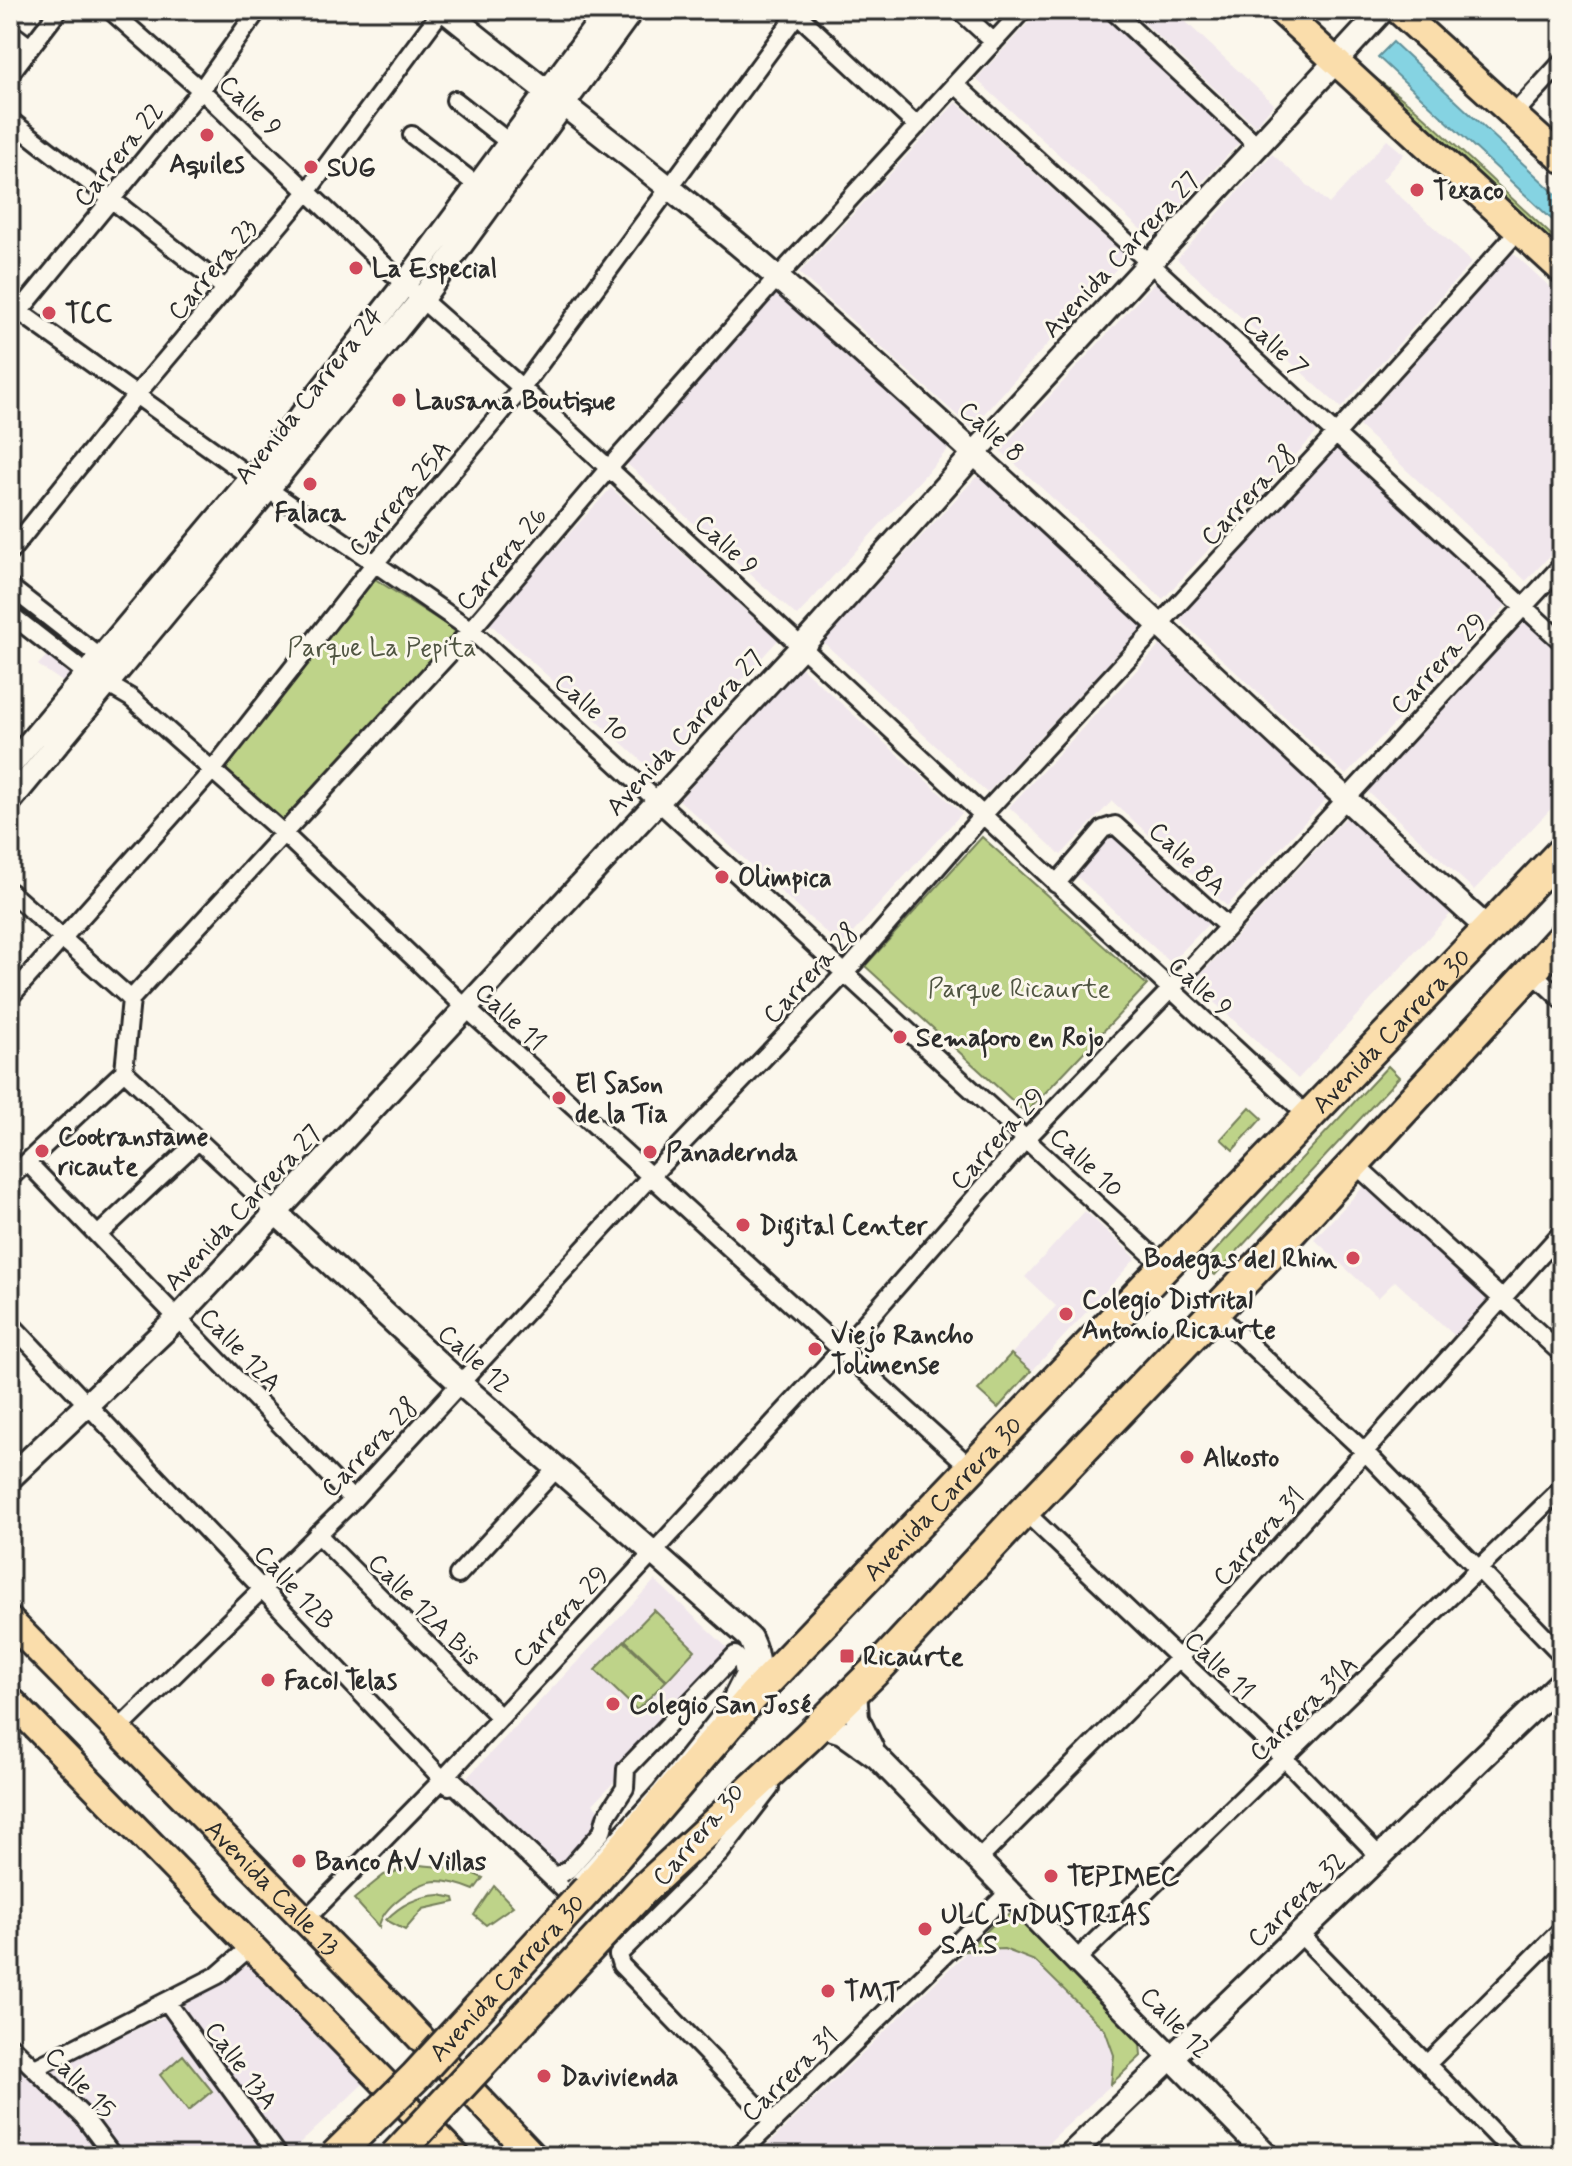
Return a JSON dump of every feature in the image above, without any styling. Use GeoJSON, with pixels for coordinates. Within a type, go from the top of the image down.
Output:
{"type":"FeatureCollection","features":[{"type":"Feature","properties":{"kind":"highway"},"geometry":{"type":"LineString","coordinates":[[1416,1002],[1478,920],[1562,828]]}},
{"type":"Feature","properties":{"kind":"highway","name":"Avenida Carrera 30"},"geometry":{"type":"LineString","coordinates":[[335,2156],[416,2076],[588,1889],[753,1696],[1562,852]]}},
{"type":"Feature","properties":{"kind":"highway","name":"Avenida Carrera 30"},"geometry":{"type":"LineString","coordinates":[[395,2156],[644,1889],[855,1691],[1562,938]]}},
{"type":"Feature","properties":{"kind":"main road","name":"Calle 8"},"geometry":{"type":"LineString","coordinates":[[443,10],[670,188],[777,278],[975,453],[1478,920]]}},
{"type":"Feature","properties":{"kind":"main road","name":"Avenida Carrera 24"},"geometry":{"type":"LineString","coordinates":[[10,766],[99,672],[260,484],[413,292],[554,99],[608,10]]}},
{"type":"Feature","properties":{"kind":"main road","name":"Avenida Carrera 24"},"geometry":{"type":"LineString","coordinates":[[413,292],[478,186],[510,143],[554,99],[632,10]]}},
{"type":"Feature","properties":{"kind":"main road"},"geometry":{"type":"LineString","coordinates":[[1280,10],[1562,270]]}},
{"type":"Feature","properties":{"kind":"main road","name":"Avenida Carrera 27"},"geometry":{"type":"LineString","coordinates":[[10,1478],[178,1318],[803,646],[975,453],[1383,10]]}},
{"type":"Feature","properties":{"kind":"main road"},"geometry":{"type":"LineString","coordinates":[[1398,10],[1562,159]]}},
{"type":"Feature","properties":{"kind":"main road","name":"Avenida Carrera 24"},"geometry":{"type":"LineString","coordinates":[[10,801],[99,672]]}},
{"type":"Feature","properties":{"kind":"main road","name":"Calle 12"},"geometry":{"type":"LineString","coordinates":[[276,1213],[461,1384],[750,1638],[757,1652],[759,1667],[753,1696]]}},
{"type":"Feature","properties":{"kind":"main road","name":"Avenida Calle 13"},"geometry":{"type":"LineString","coordinates":[[10,1621],[533,2156]]}},
{"type":"Feature","properties":{"kind":"main road","name":"Carrera 32"},"geometry":{"type":"LineString","coordinates":[[1069,2156],[1562,1681]]}},
{"type":"Feature","properties":{"kind":"main road","name":"Calle 12"},"geometry":{"type":"LineString","coordinates":[[855,1691],[859,1726],[877,1757]]}},
{"type":"Feature","properties":{"kind":"main road"},"geometry":{"type":"LineString","coordinates":[[10,1700],[456,2156]]}},
{"type":"Feature","properties":{"kind":"main road","name":"Calle 12"},"geometry":{"type":"LineString","coordinates":[[814,1731],[842,1732],[877,1757],[1268,2156]]}},
{"type":"Feature","properties":{"kind":"street"},"geometry":{"type":"LineString","coordinates":[[10,74],[59,10]]}},
{"type":"Feature","properties":{"kind":"street","name":"Calle 9"},"geometry":{"type":"LineString","coordinates":[[110,10],[201,90],[413,292],[803,646],[982,816],[1309,1117]]}},
{"type":"Feature","properties":{"kind":"street","name":"Carrera 22"},"geometry":{"type":"LineString","coordinates":[[13,313],[114,199],[201,90],[258,10]]}},
{"type":"Feature","properties":{"kind":"street","name":"Carrera 23"},"geometry":{"type":"LineString","coordinates":[[10,552],[136,395],[307,192],[443,10]]}},
{"type":"Feature","properties":{"kind":"street"},"geometry":{"type":"LineString","coordinates":[[959,10],[994,42]]}},
{"type":"Feature","properties":{"kind":"street","name":"Carrera 26"},"geometry":{"type":"LineString","coordinates":[[131,999],[471,630],[777,278],[1023,10]]}},
{"type":"Feature","properties":{"kind":"street"},"geometry":{"type":"LineString","coordinates":[[1112,10],[1258,146]]}},
{"type":"Feature","properties":{"kind":"street"},"geometry":{"type":"LineString","coordinates":[[798,12],[917,126]]}},
{"type":"Feature","properties":{"kind":"street","name":"Carrera 25A"},"geometry":{"type":"LineString","coordinates":[[10,997],[211,772],[375,563],[522,388],[798,12]]}},
{"type":"Feature","properties":{"kind":"street"},"geometry":{"type":"LineString","coordinates":[[10,32],[30,47]]}},
{"type":"Feature","properties":{"kind":"street"},"geometry":{"type":"LineString","coordinates":[[1513,115],[1562,62]]}},
{"type":"Feature","properties":{"kind":"street","name":"Calle 7"},"geometry":{"type":"LineString","coordinates":[[956,85],[1562,642]]}},
{"type":"Feature","properties":{"kind":"street"},"geometry":{"type":"LineString","coordinates":[[455,100],[510,143]]}},
{"type":"Feature","properties":{"kind":"street"},"geometry":{"type":"LineString","coordinates":[[10,120],[226,289]]}},
{"type":"Feature","properties":{"kind":"street"},"geometry":{"type":"LineString","coordinates":[[412,135],[478,186]]}},
{"type":"Feature","properties":{"kind":"street","name":"Carrera 28"},"geometry":{"type":"LineString","coordinates":[[118,1730],[353,1500],[650,1177],[846,972],[982,816],[1161,625],[1519,230]]}},
{"type":"Feature","properties":{"kind":"street","name":"Calle 10"},"geometry":{"type":"LineString","coordinates":[[13,313],[136,395],[471,630],[1166,1268]]}},
{"type":"Feature","properties":{"kind":"street","name":"Carrera 29"},"geometry":{"type":"LineString","coordinates":[[305,1920],[442,1779],[842,1349],[1026,1139],[1170,990],[1562,565]]}},
{"type":"Feature","properties":{"kind":"street","name":"Calle 11"},"geometry":{"type":"LineString","coordinates":[[10,587],[99,672],[283,833],[466,1008],[970,1467]]}},
{"type":"Feature","properties":{"kind":"street","name":"Calle 11"},"geometry":{"type":"LineString","coordinates":[[10,614],[99,672]]}},
{"type":"Feature","properties":{"kind":"street","name":"Calle 8A"},"geometry":{"type":"LineString","coordinates":[[1056,884],[1103,829],[1115,825],[1228,927]]}},
{"type":"Feature","properties":{"kind":"street"},"geometry":{"type":"LineString","coordinates":[[10,892],[131,999],[124,1071],[10,1178]]}},
{"type":"Feature","properties":{"kind":"street"},"geometry":{"type":"LineString","coordinates":[[1532,972],[1562,1000]]}},
{"type":"Feature","properties":{"kind":"street","name":"Calle 12"},"geometry":{"type":"LineString","coordinates":[[124,1071],[276,1213]]}},
{"type":"Feature","properties":{"kind":"street"},"geometry":{"type":"LineString","coordinates":[[98,1235],[199,1140]]}},
{"type":"Feature","properties":{"kind":"street","name":"Calle 12A"},"geometry":{"type":"LineString","coordinates":[[27,1162],[353,1500]]}},
{"type":"Feature","properties":{"kind":"street"},"geometry":{"type":"LineString","coordinates":[[1354,1163],[1562,1354]]}},
{"type":"Feature","properties":{"kind":"street","name":"Carrera 31"},"geometry":{"type":"LineString","coordinates":[[978,1860],[1179,1658],[1562,1232]]}},
{"type":"Feature","properties":{"kind":"street"},"geometry":{"type":"LineString","coordinates":[[1214,1311],[1366,1453],[1562,1655]]}},
{"type":"Feature","properties":{"kind":"street","name":"Calle 12B"},"geometry":{"type":"LineString","coordinates":[[10,1323],[442,1779],[547,1881]]}},
{"type":"Feature","properties":{"kind":"street"},"geometry":{"type":"LineString","coordinates":[[458,1575],[556,1469]]}},
{"type":"Feature","properties":{"kind":"street","name":"Carrera 31A"},"geometry":{"type":"LineString","coordinates":[[1076,1960],[1562,1488]]}},
{"type":"Feature","properties":{"kind":"street","name":"Calle 11"},"geometry":{"type":"LineString","coordinates":[[1024,1511],[1285,1759],[1380,1857]]}},
{"type":"Feature","properties":{"kind":"street","name":"Calle 12A Bis"},"geometry":{"type":"LineString","coordinates":[[317,1534],[500,1717]]}},
{"type":"Feature","properties":{"kind":"street"},"geometry":{"type":"LineString","coordinates":[[735,1655],[742,1662],[743,1679],[726,1709],[652,1802],[568,1894],[449,1779],[459,1786],[552,1874],[560,1875],[602,1832],[606,1817],[625,1788],[626,1769],[735,1655]]}},
{"type":"Feature","properties":{"kind":"street","name":"Carrera 30"},"geometry":{"type":"LineString","coordinates":[[773,2122],[621,1965],[618,1955],[720,1853],[814,1731]]}},
{"type":"Feature","properties":{"kind":"street","name":"Carrera 31"},"geometry":{"type":"LineString","coordinates":[[738,2156],[1009,1892]]}},
{"type":"Feature","properties":{"kind":"street"},"geometry":{"type":"LineString","coordinates":[[1427,2064],[1562,1929]]}},
{"type":"Feature","properties":{"kind":"street"},"geometry":{"type":"LineString","coordinates":[[1300,1934],[1516,2156]]}},
{"type":"Feature","properties":{"kind":"street"},"geometry":{"type":"LineString","coordinates":[[35,2068],[218,1975],[250,1947]]}},
{"type":"Feature","properties":{"kind":"street","name":"Calle 13A"},"geometry":{"type":"LineString","coordinates":[[167,2002],[279,2156]]}},
{"type":"Feature","properties":{"kind":"street","name":"Calle 15"},"geometry":{"type":"LineString","coordinates":[[10,2045],[97,2132],[113,2156]]}},
{"type":"Feature","properties":{"kind":"shaded area"},"geometry":{"type":"Polygon","coordinates":[[[1040,10],[1096,10],[1240,142],[1150,238],[976,79],[1040,10]]]}},
{"type":"Feature","properties":{"kind":"shaded area"},"geometry":{"type":"Polygon","coordinates":[[[1130,10],[1173,10],[1274,104],[1255,126],[1130,10]]]}},
{"type":"Feature","properties":{"kind":"shaded area"},"geometry":{"type":"Polygon","coordinates":[[[956,102],[1127,257],[971,428],[799,273],[956,102]]]}},
{"type":"Feature","properties":{"kind":"shaded area"},"geometry":{"type":"Polygon","coordinates":[[[1387,140],[1404,154],[1382,180],[1472,262],[1341,408],[1177,259],[1272,154],[1329,204],[1387,140]]]}},
{"type":"Feature","properties":{"kind":"shaded area"},"geometry":{"type":"Polygon","coordinates":[[[1512,252],[1562,298],[1562,426],[1555,433],[1562,440],[1562,543],[1526,581],[1359,426],[1512,252]]]}},
{"type":"Feature","properties":{"kind":"shaded area"},"geometry":{"type":"Polygon","coordinates":[[[1156,281],[1319,430],[1163,599],[1000,450],[1156,281]]]}},
{"type":"Feature","properties":{"kind":"shaded area"},"geometry":{"type":"Polygon","coordinates":[[[779,291],[952,445],[797,616],[625,462],[779,291]]]}},
{"type":"Feature","properties":{"kind":"shaded area"},"geometry":{"type":"Polygon","coordinates":[[[1337,448],[1506,605],[1346,775],[1177,617],[1337,448]]]}},
{"type":"Feature","properties":{"kind":"shaded area"},"geometry":{"type":"Polygon","coordinates":[[[979,474],[1144,625],[987,793],[823,642],[979,474]]]}},
{"type":"Feature","properties":{"kind":"shaded area"},"geometry":{"type":"Polygon","coordinates":[[[611,488],[778,640],[656,774],[488,622],[611,488]]]}},
{"type":"Feature","properties":{"kind":"shaded area"},"geometry":{"type":"Polygon","coordinates":[[[1526,621],[1562,654],[1562,797],[1474,890],[1366,790],[1526,621]]]}},
{"type":"Feature","properties":{"kind":"shaded area"},"geometry":{"type":"Polygon","coordinates":[[[1162,643],[1329,796],[1227,906],[1112,801],[1061,855],[1009,807],[1162,643]]]}},
{"type":"Feature","properties":{"kind":"shaded area"},"geometry":{"type":"Polygon","coordinates":[[[51,651],[74,672],[70,687],[38,665],[51,651]]]}},
{"type":"Feature","properties":{"kind":"shaded area"},"geometry":{"type":"Polygon","coordinates":[[[801,667],[962,813],[841,946],[679,800],[801,667]]]}},
{"type":"Feature","properties":{"kind":"shaded area"},"geometry":{"type":"Polygon","coordinates":[[[1349,814],[1454,910],[1298,1079],[1193,983],[1349,814]]]}},
{"type":"Feature","properties":{"kind":"shaded area"},"geometry":{"type":"Polygon","coordinates":[[[1115,831],[1212,920],[1171,963],[1074,874],[1115,831]]]}},
{"type":"Feature","properties":{"kind":"shaded area"},"geometry":{"type":"Polygon","coordinates":[[[1367,1183],[1491,1298],[1456,1337],[1395,1281],[1378,1298],[1314,1239],[1367,1183]]]}},
{"type":"Feature","properties":{"kind":"shaded area","name":"Colegio Distrital Antonio Ricaurte"},"geometry":{"type":"Polygon","coordinates":[[[1085,1211],[1136,1258],[998,1408],[978,1390],[1056,1306],[1025,1277],[1085,1211]]]}},
{"type":"Feature","properties":{"kind":"shaded area","name":"Colegio San José"},"geometry":{"type":"Polygon","coordinates":[[[655,1580],[735,1655],[593,1804],[606,1817],[552,1874],[459,1786],[655,1580]]]}},
{"type":"Feature","properties":{"kind":"shaded area"},"geometry":{"type":"Polygon","coordinates":[[[1006,1914],[1014,1914],[1140,2043],[1142,2051],[1138,2060],[1034,2156],[756,2156],[1006,1914]]]}},
{"type":"Feature","properties":{"kind":"shaded area"},"geometry":{"type":"Polygon","coordinates":[[[249,1964],[367,2080],[287,2156],[10,2156],[10,2055],[33,2076],[170,2014],[249,1964]]]}},
{"type":"Feature","properties":{"kind":"green space"},"geometry":{"type":"Polygon","coordinates":[[[1369,73],[1416,109],[1562,245],[1562,257],[1366,75],[1369,73]]]}},
{"type":"Feature","properties":{"kind":"green space","name":"Parque La Pepita"},"geometry":{"type":"Polygon","coordinates":[[[375,579],[459,633],[282,824],[222,772],[375,579]]]}},
{"type":"Feature","properties":{"kind":"green space","name":"Parque Ricaurte"},"geometry":{"type":"Polygon","coordinates":[[[982,837],[1147,985],[1026,1113],[865,966],[982,837]]]}},
{"type":"Feature","properties":{"kind":"green space"},"geometry":{"type":"Polygon","coordinates":[[[1388,1066],[1399,1077],[1215,1275],[1202,1265],[1388,1066]]]}},
{"type":"Feature","properties":{"kind":"green space"},"geometry":{"type":"Polygon","coordinates":[[[1250,1107],[1262,1118],[1233,1150],[1221,1139],[1250,1107]]]}},
{"type":"Feature","properties":{"kind":"green space"},"geometry":{"type":"Polygon","coordinates":[[[1011,1354],[1031,1371],[998,1408],[978,1390],[1011,1354]]]}},
{"type":"Feature","properties":{"kind":"green space"},"geometry":{"type":"Polygon","coordinates":[[[654,1610],[695,1650],[667,1680],[625,1640],[654,1610]]]}},
{"type":"Feature","properties":{"kind":"green space"},"geometry":{"type":"Polygon","coordinates":[[[624,1641],[666,1681],[637,1710],[595,1670],[624,1641]]]}},
{"type":"Feature","properties":{"kind":"green space"},"geometry":{"type":"Polygon","coordinates":[[[419,1865],[463,1869],[483,1878],[474,1890],[441,1881],[419,1886],[393,1904],[379,1927],[354,1899],[384,1875],[419,1865]]]}},
{"type":"Feature","properties":{"kind":"green space"},"geometry":{"type":"Polygon","coordinates":[[[494,1886],[513,1906],[486,1925],[474,1915],[494,1886]]]}},
{"type":"Feature","properties":{"kind":"green space"},"geometry":{"type":"Polygon","coordinates":[[[440,1895],[454,1898],[455,1902],[423,1909],[405,1930],[386,1920],[410,1902],[440,1895]]]}},
{"type":"Feature","properties":{"kind":"green space"},"geometry":{"type":"Polygon","coordinates":[[[1002,1916],[1018,1916],[1140,2043],[1141,2056],[1111,2084],[1114,2055],[1105,2030],[1035,1961],[1004,1949],[966,1951],[1002,1916]]]}},
{"type":"Feature","properties":{"kind":"green space"},"geometry":{"type":"Polygon","coordinates":[[[183,2055],[212,2091],[188,2111],[160,2075],[183,2055]]]}},
{"type":"Feature","properties":{"kind":"water"},"geometry":{"type":"Polygon","coordinates":[[[1393,42],[1562,200],[1562,229],[1378,57],[1393,42]]]}},
{"type":"Feature","properties":{"kind":"place","name":"Aquiles"},"geometry":{"type":"Point","coordinates":[207,135]}},
{"type":"Feature","properties":{"kind":"place","name":"SUG"},"geometry":{"type":"Point","coordinates":[311,167]}},
{"type":"Feature","properties":{"kind":"place","name":"Texaco"},"geometry":{"type":"Point","coordinates":[1417,190]}},
{"type":"Feature","properties":{"kind":"place","name":"La Especial"},"geometry":{"type":"Point","coordinates":[356,268]}},
{"type":"Feature","properties":{"kind":"place","name":"TCC"},"geometry":{"type":"Point","coordinates":[49,313]}},
{"type":"Feature","properties":{"kind":"place","name":"Lausana Boutique"},"geometry":{"type":"Point","coordinates":[399,400]}},
{"type":"Feature","properties":{"kind":"place","name":"Falaca"},"geometry":{"type":"Point","coordinates":[310,484]}},
{"type":"Feature","properties":{"kind":"place","name":"Olimpica"},"geometry":{"type":"Point","coordinates":[722,877]}},
{"type":"Feature","properties":{"kind":"place","name":"Semaforo en Rojo"},"geometry":{"type":"Point","coordinates":[900,1037]}},
{"type":"Feature","properties":{"kind":"place","name":"El Sason de la Tia"},"geometry":{"type":"Point","coordinates":[559,1098]}},
{"type":"Feature","properties":{"kind":"place","name":"Cootranstame ricaute"},"geometry":{"type":"Point","coordinates":[42,1151]}},
{"type":"Feature","properties":{"kind":"place","name":"Panadernda"},"geometry":{"type":"Point","coordinates":[650,1152]}},
{"type":"Feature","properties":{"kind":"place","name":"Digital Center"},"geometry":{"type":"Point","coordinates":[743,1225]}},
{"type":"Feature","properties":{"kind":"place","name":"Bodegas del Rhin"},"geometry":{"type":"Point","coordinates":[1353,1258]}},
{"type":"Feature","properties":{"kind":"place","name":"Colegio Distrital Antonio Ricaurte"},"geometry":{"type":"Point","coordinates":[1066,1314]}},
{"type":"Feature","properties":{"kind":"place","name":"Viejo Rancho Tolimense"},"geometry":{"type":"Point","coordinates":[815,1349]}},
{"type":"Feature","properties":{"kind":"place","name":"Alkosto"},"geometry":{"type":"Point","coordinates":[1187,1457]}},
{"type":"Feature","properties":{"kind":"place","name":"Ricaurte"},"geometry":{"type":"Point","coordinates":[847,1656]}},
{"type":"Feature","properties":{"kind":"place","name":"Facol Telas"},"geometry":{"type":"Point","coordinates":[268,1680]}},
{"type":"Feature","properties":{"kind":"place","name":"Colegio San José"},"geometry":{"type":"Point","coordinates":[613,1704]}},
{"type":"Feature","properties":{"kind":"place","name":"Banco AV Villas"},"geometry":{"type":"Point","coordinates":[299,1861]}},
{"type":"Feature","properties":{"kind":"place","name":"TEPIMEC"},"geometry":{"type":"Point","coordinates":[1051,1876]}},
{"type":"Feature","properties":{"kind":"place","name":"ULC INDUSTRIAS S.A.S"},"geometry":{"type":"Point","coordinates":[925,1929]}},
{"type":"Feature","properties":{"kind":"place","name":"TMT"},"geometry":{"type":"Point","coordinates":[828,1991]}},
{"type":"Feature","properties":{"kind":"place","name":"Davivienda"},"geometry":{"type":"Point","coordinates":[544,2076]}}]}
